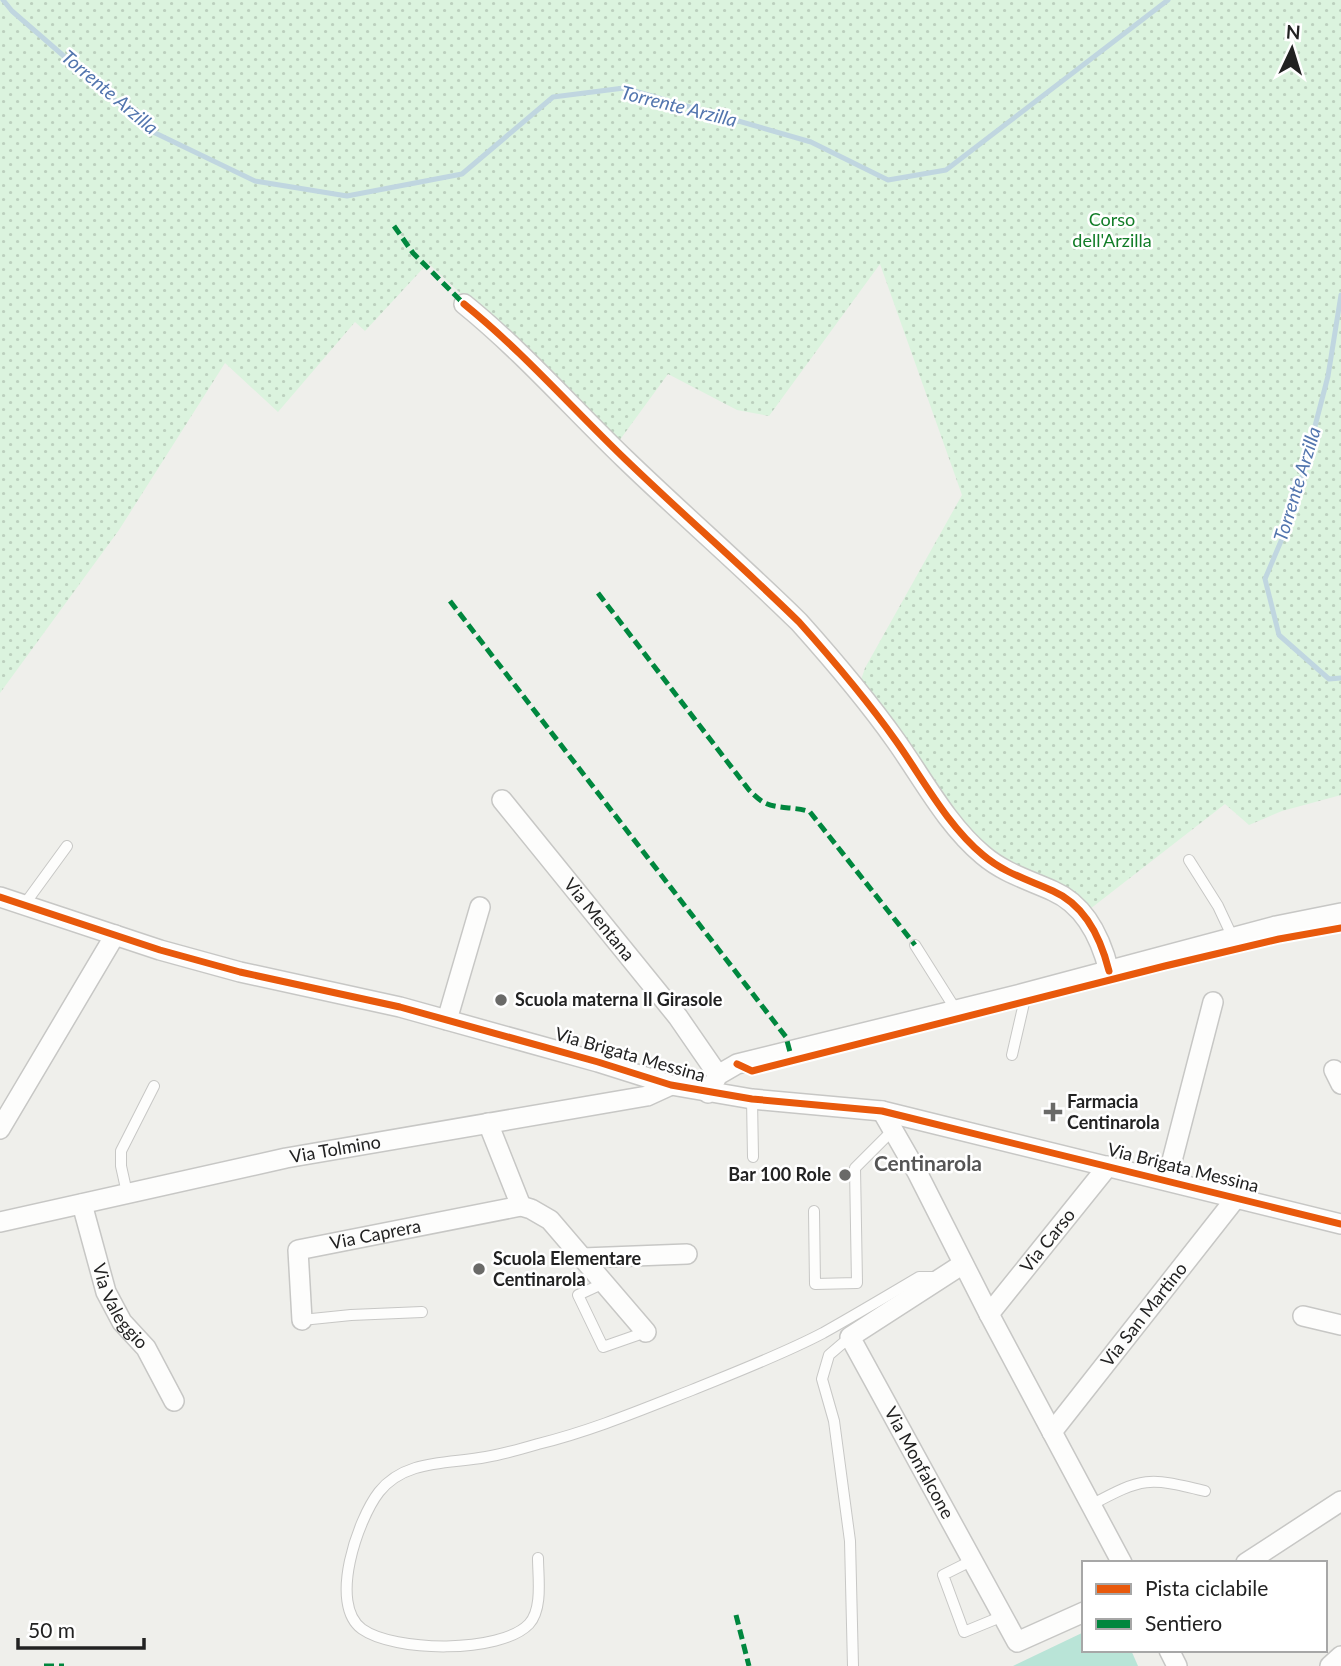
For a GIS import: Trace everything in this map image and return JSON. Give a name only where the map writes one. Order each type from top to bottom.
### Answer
[{"type":"street","points":[[464,304],[502,335],[618,452],[799,622],[885,725],[962,835],[1000,869],[1056,892],[1075,905],[1096,933],[1109,971]]},
{"type":"street","name":"Via Mentana","points":[[502,800],[678,1017],[718,1075]]},
{"type":"street","name":"Via Brigata Messina","points":[[0,897],[240,972],[400,1007],[671,1085],[752,1100],[882,1111],[1341,1224]]},
{"type":"street","points":[[447,1020],[480,907]]},
{"type":"street","points":[[708,1093],[718,1075],[737,1064],[1341,912]]},
{"type":"street","points":[[0,1129],[115,935]]},
{"type":"street","points":[[1167,1180],[1213,1002]]},
{"type":"street","name":"Via Tolmino","points":[[0,1222],[286,1158],[648,1096],[671,1085]]},
{"type":"street","points":[[882,1111],[1121,1561]]},
{"type":"street","points":[[488,1123],[521,1206],[550,1220],[646,1332]]},
{"type":"street","name":"Via Carso","points":[[989,1314],[1108,1166]]},
{"type":"street","name":"Via San Martino","points":[[1052,1432],[1236,1198]]},
{"type":"street","name":"Via Valeggio","points":[[82,1204],[106,1292],[122,1322],[146,1348],[174,1401]]},
{"type":"street","name":"Via Caprera","points":[[302,1320],[298,1250],[521,1206]]},
{"type":"street","points":[[583,1258],[687,1254]]},
{"type":"street","points":[[850,1336],[963,1264]]},
{"type":"street","points":[[1303,1316],[1341,1325]]},
{"type":"street","name":"Via Monfalcone","points":[[850,1336],[1017,1642],[1082,1613]]},
{"type":"street","points":[[1249,1561],[1341,1502]]},
{"type":"street","points":[[1330,1666],[1341,1656]]},
{"type":"lane","points":[[24,905],[67,846]]},
{"type":"lane","points":[[1189,860],[1218,906],[1233,938]]},
{"type":"lane","points":[[915,945],[956,1010]]},
{"type":"lane","points":[[1012,1055],[1024,1003],[1021,994]]},
{"type":"lane","points":[[127,1193],[121,1166],[121,1151],[154,1086]]},
{"type":"lane","points":[[752,1100],[753,1157]]},
{"type":"lane","points":[[814,1211],[815,1284],[857,1283],[855,1168],[893,1130]]},
{"type":"lane","points":[[538,1558],[537,1610],[529,1625],[504,1639],[477,1644],[425,1647],[382,1639],[360,1627],[349,1608],[346,1576],[361,1523],[379,1492],[397,1475],[416,1467],[487,1457],[541,1444],[613,1421],[764,1361],[822,1333],[919,1278],[943,1278]]},
{"type":"lane","points":[[604,1283],[578,1295],[603,1347],[646,1332]]},
{"type":"lane","points":[[302,1320],[422,1312]]},
{"type":"lane","points":[[850,1336],[829,1355],[822,1379],[834,1421],[850,1541],[853,1666]]},
{"type":"lane","points":[[1091,1505],[1125,1487],[1149,1480],[1205,1491]]},
{"type":"lane","points":[[972,1560],[943,1575],[964,1632],[1003,1616]]},
{"type":"green space","name":"Corso dell'Arzilla","points":[[0,0],[1341,0],[1341,795],[1282,811],[1249,825],[1225,804],[1090,909],[1017,873],[977,842],[860,683],[865,668],[962,495],[880,264],[769,416],[737,410],[668,374],[619,441],[428,263],[365,331],[355,322],[278,412],[225,363],[119,530],[0,693]]},
{"type":"green space","points":[[1082,1633],[1082,1652],[1132,1652],[1138,1666],[1013,1666]]},
{"type":"waterway","name":"Torrente Arzilla","points":[[3,0],[12,11],[149,130],[255,181],[347,196],[462,174],[553,97],[624,88],[811,142],[888,180],[946,170],[1168,0]]},
{"type":"waterway","name":"Torrente Arzilla","points":[[1341,295],[1328,376],[1292,515],[1265,579],[1279,635],[1329,679],[1341,678]]},
{"type":"marked path","points":[[394,226],[413,253],[464,304]]},
{"type":"marked path","points":[[598,593],[749,790],[769,804],[810,812],[915,945]]},
{"type":"marked path","points":[[450,601],[786,1037],[790,1052]]},
{"type":"marked path","points":[[736,1615],[749,1666]]},
{"type":"marked path","points":[[44,1666],[64,1666]]},
{"type":"cycle path","points":[[464,304],[799,622],[873,710],[947,816],[970,843],[999,867],[1064,897],[1083,914],[1096,935],[1109,971]]},
{"type":"cycle path","points":[[0,897],[160,950],[240,972],[400,1007],[671,1085],[752,1099],[882,1111],[1341,1224]]},
{"type":"cycle path","points":[[737,1064],[752,1071],[1165,966],[1279,939],[1341,928]]},
{"type":"place","name":"Scuola materna Il Girasole","points":[[501,1000]]},
{"type":"place","name":"Farmacia Centinarola","points":[[1053,1112]]},
{"type":"place","name":"Bar 100 Role","points":[[845,1175]]},
{"type":"place","name":"Scuola Elementare Centinarola","points":[[479,1269]]},
{"type":"district","name":"Centinarola","points":[[928,1164]]}]
